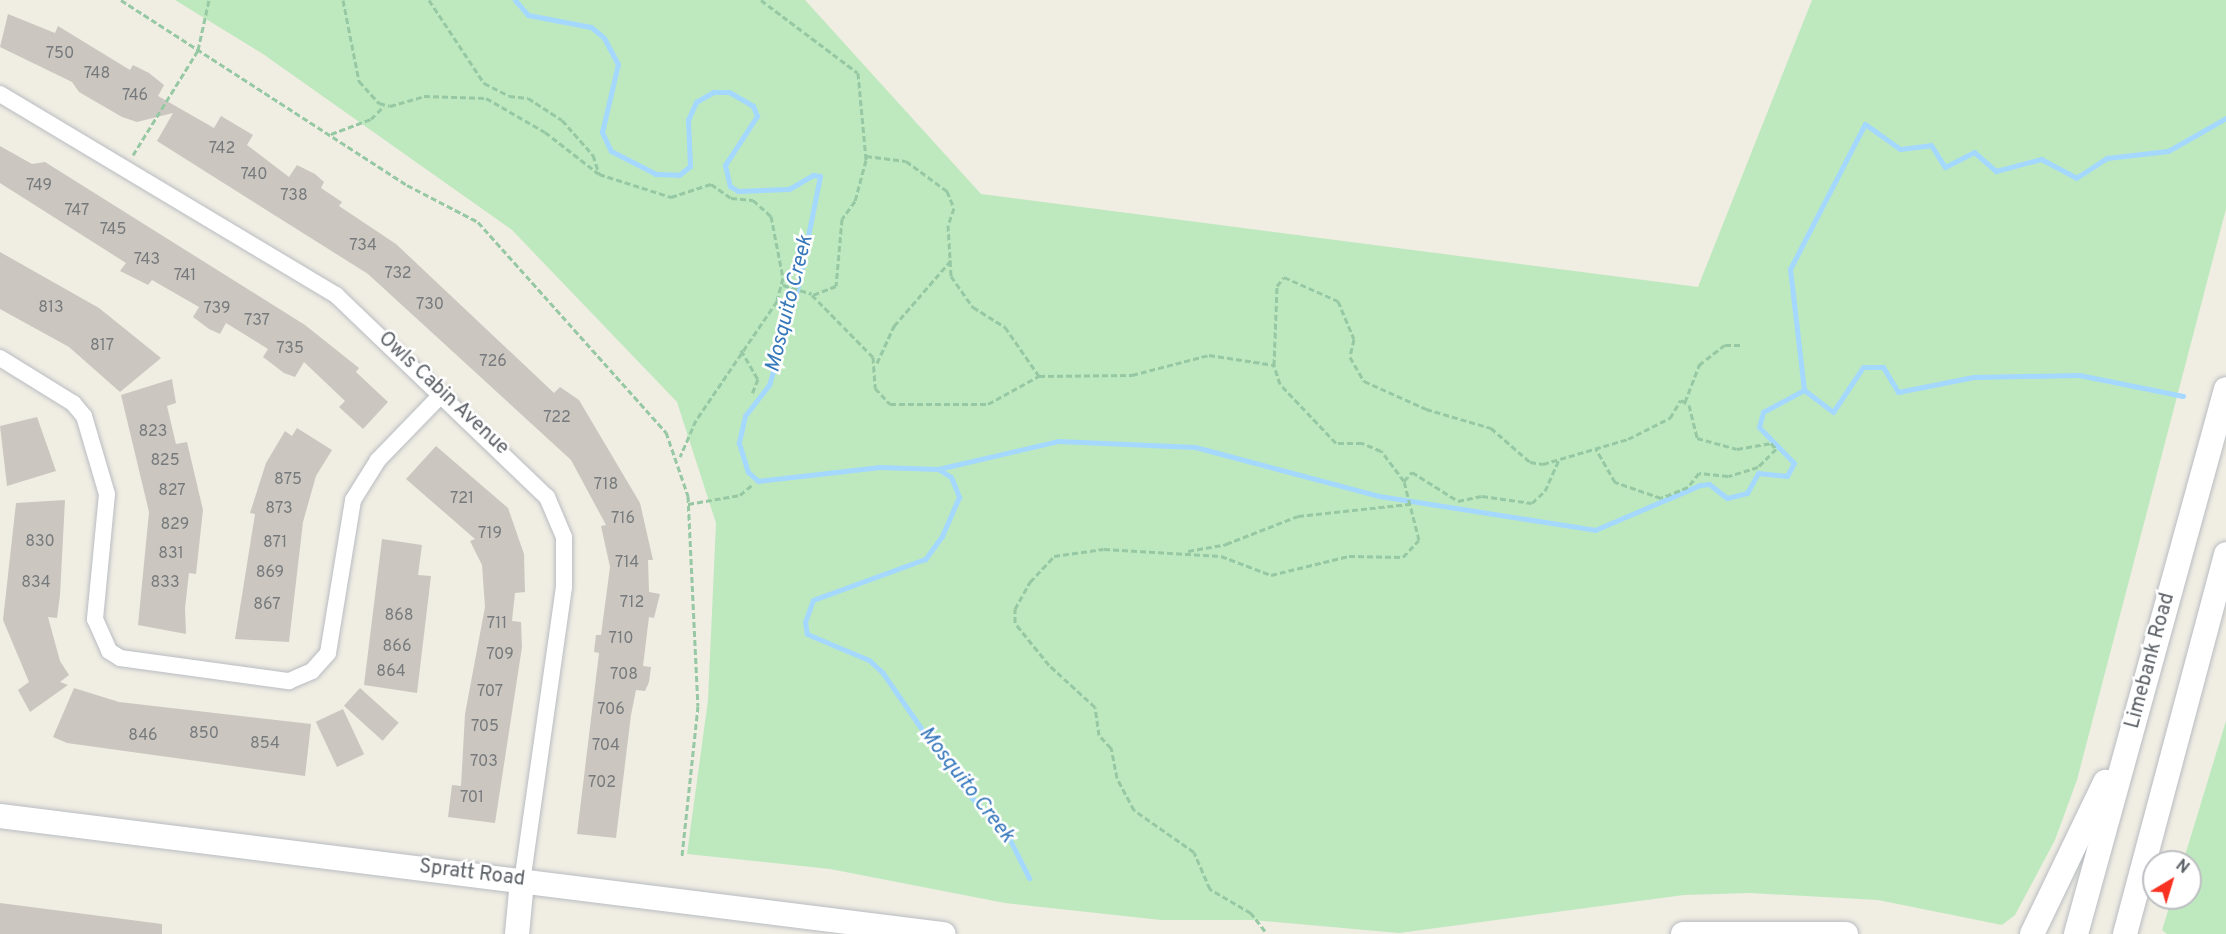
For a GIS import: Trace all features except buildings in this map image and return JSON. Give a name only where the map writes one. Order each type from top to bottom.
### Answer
[{"type":"main road","name":"Limebank Road","points":[[2076,934],[2226,389]]},
{"type":"main road","points":[[2130,927],[2226,554]]},
{"type":"main road","points":[[2032,934],[2140,703]]},
{"type":"main road","name":"Spratt Road","points":[[0,816],[944,934]]},
{"type":"main road","points":[[517,934],[522,881]]},
{"type":"main road","points":[[1683,934],[1846,934]]},
{"type":"street","name":"Owls Cabin Avenue","points":[[0,94],[125,166],[336,295],[537,484],[564,537],[564,587],[522,881]]},
{"type":"street","points":[[0,358],[73,403],[84,416],[107,494],[95,619],[109,651],[120,658],[289,681],[312,671],[328,653],[353,500],[378,460],[442,394]]},
{"type":"path","points":[[121,0],[331,135],[489,231],[666,432],[679,459],[688,504],[698,706],[682,856]]},
{"type":"path","points":[[125,166],[198,50],[209,0]]},
{"type":"path","points":[[342,0],[359,81],[384,106]]},
{"type":"path","points":[[429,0],[484,83],[508,96],[528,98],[562,120],[593,155],[599,174]]},
{"type":"path","points":[[761,0],[858,73],[865,156],[855,201],[842,219],[836,285],[812,294]]},
{"type":"path","points":[[331,135],[371,118],[384,106],[424,96],[486,98],[545,132],[599,174],[671,197],[703,183],[731,198],[753,200],[776,228],[783,285],[770,312],[741,350],[679,459]]},
{"type":"path","points":[[865,156],[906,161],[948,191],[954,208],[948,225],[952,258],[951,276],[963,296],[1005,327],[1039,376]]},
{"type":"path","points":[[952,258],[894,326],[877,363],[875,388],[890,404],[988,404],[1039,376],[1132,375],[1209,355],[1274,364]]},
{"type":"path","points":[[1265,931],[1251,913],[1210,889],[1194,852],[1134,810],[1117,778],[1111,748],[1099,735],[1095,707],[1041,657],[1012,617],[1037,571],[1064,553],[1184,552],[1236,560],[1271,575],[1349,556],[1403,557],[1419,540],[1404,481],[1381,451],[1362,443],[1339,444],[1319,430],[1286,394],[1274,364],[1277,286],[1288,275],[1338,301],[1354,339],[1350,357],[1364,381],[1426,409],[1491,428],[1530,462],[1560,459],[1596,449],[1670,418],[1685,402],[1699,365],[1725,345],[1740,345]]},
{"type":"path","points":[[783,285],[812,294],[877,363]]},
{"type":"path","points":[[741,350],[758,379],[752,394]]},
{"type":"path","points":[[1596,449],[1615,483],[1661,498],[1688,487],[1699,473],[1741,474],[1773,456],[1771,443],[1737,449],[1697,438],[1685,402]]},
{"type":"path","points":[[1404,481],[1416,474],[1458,501],[1482,496],[1532,503],[1545,491],[1560,459]]},
{"type":"path","points":[[688,504],[740,495],[753,483]]},
{"type":"path","points":[[1184,552],[1226,544],[1298,516],[1408,502]]},
{"type":"green space","points":[[175,0],[805,0],[981,194],[1698,287],[1812,0],[2226,0],[2226,209],[2077,780],[2055,840],[2015,915],[2002,925],[1878,900],[1750,893],[1684,895],[1399,933],[1252,920],[1161,920],[1005,903],[830,869],[687,854],[708,700],[716,523],[677,402],[512,230],[263,54]]},
{"type":"green space","points":[[2226,721],[2226,934],[2167,934],[2162,930],[2168,910],[2202,910],[2202,850],[2187,850]]},
{"type":"waterway","name":"Mosquito Creek","points":[[515,0],[528,15],[591,27],[604,38],[618,64],[602,132],[611,151],[656,174],[679,175],[690,166],[688,120],[696,102],[713,92],[729,92],[753,106],[757,116],[725,165],[730,186],[738,191],[789,189],[813,175],[820,176],[798,286],[769,385],[745,416],[739,443],[748,472],[758,481],[880,467],[938,469],[951,477],[959,497],[942,536],[925,559],[813,600],[805,622],[807,634],[869,660],[882,672],[962,787],[1009,838],[1029,878]]},
{"type":"waterway","points":[[1804,390],[1790,269],[1865,124],[1900,149],[1931,145],[1945,167],[1974,152],[1996,171],[2041,159],[2076,178],[2107,158],[2168,151],[2226,118]]},
{"type":"waterway","points":[[938,469],[1058,441],[1195,447],[1379,496],[1595,530],[1700,485],[1709,484],[1727,498],[1747,493],[1758,473],[1787,476],[1794,463],[1759,427],[1763,412],[1804,390],[1833,412],[1863,367],[1883,367],[1898,392],[1974,377],[2079,375],[2183,396]]}]
